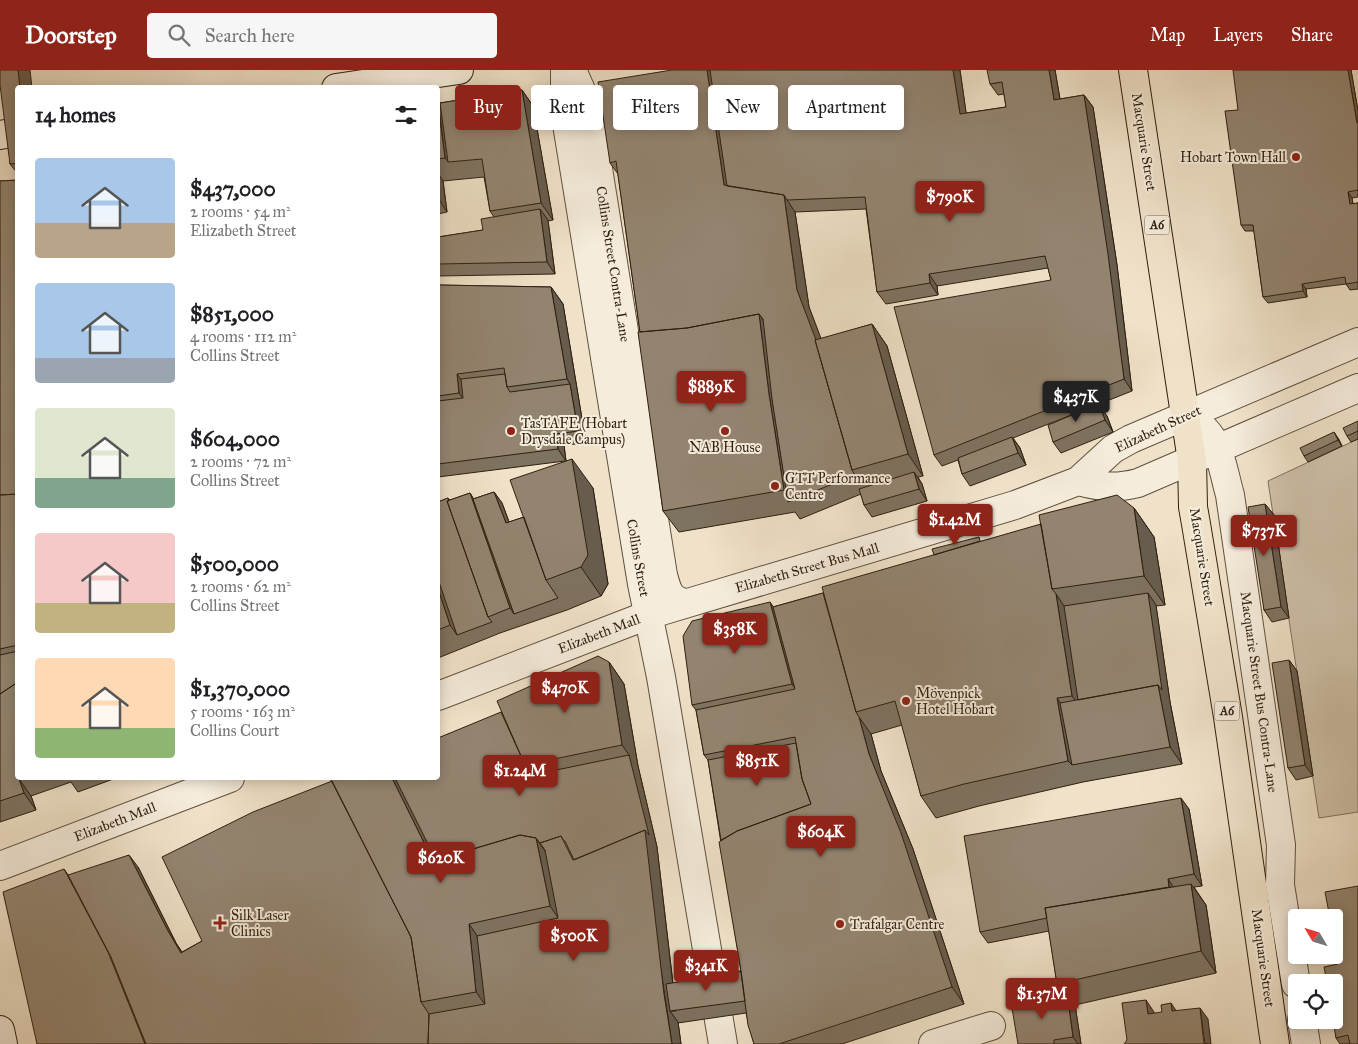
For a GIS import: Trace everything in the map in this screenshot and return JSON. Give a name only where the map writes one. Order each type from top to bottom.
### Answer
[{"type":"highway","name":"Macquarie Street","points":[[1133,70],[1186,415],[1192,461],[1193,507],[1228,717],[1275,1044]]},
{"type":"street","points":[[357,85],[460,70]]},
{"type":"street","name":"Collins Street","points":[[565,70],[565,112],[642,584],[661,677],[722,1044]]},
{"type":"street","name":"Collins Street Contra-Lane","points":[[572,70],[588,106],[644,460],[667,589],[673,599],[686,603]]},
{"type":"street","points":[[0,135],[15,132]]},
{"type":"street","name":"Elizabeth Street","points":[[1078,481],[1113,449],[1142,434],[1358,342]]},
{"type":"street","points":[[1078,481],[1100,487],[1120,488],[1138,483],[1358,388]]},
{"type":"street","name":"Macquarie Street Bus Contra-Lane","points":[[1186,415],[1206,429],[1213,438],[1218,450],[1231,505],[1281,845],[1280,885],[1294,974]]},
{"type":"street","name":"Elizabeth Street Bus Mall","points":[[648,615],[951,526],[1015,505],[1078,481]]},
{"type":"street","name":"Elizabeth Mall","points":[[440,695],[648,615]]},
{"type":"street","name":"Elizabeth Mall","points":[[0,866],[225,780]]},
{"type":"street","points":[[933,1044],[991,1026]]},
{"type":"street","points":[[1304,1029],[1306,1044]]},
{"type":"street","points":[[0,1030],[3,1044]]},
{"type":"shaded area","points":[[1358,439],[1358,812],[1319,818],[1268,481]]},
{"type":"building","points":[[0,70],[18,70],[20,85],[15,85],[15,163],[10,164],[0,85]]},
{"type":"building","points":[[672,70],[707,70],[709,85],[708,130],[716,130],[724,185],[784,195],[797,290],[816,340],[855,475],[788,502],[772,399],[763,319],[759,314],[687,328],[640,332],[616,161],[610,163],[603,116],[603,85],[598,85],[598,82]]},
{"type":"building","points":[[710,70],[953,70],[960,114],[1006,107],[1002,82],[990,84],[987,70],[1049,70],[1054,100],[1084,95],[1108,254],[1124,379],[934,455],[894,307],[1051,280],[1045,256],[929,274],[930,283],[877,292],[865,197],[787,200],[784,195],[727,186],[719,130],[778,130],[778,85],[712,85]]},
{"type":"building","name":"Hobart Town Hall","points":[[1233,70],[1348,70],[1358,123],[1358,190],[1348,192],[1350,204],[1358,203],[1358,282],[1346,284],[1345,277],[1302,284],[1303,291],[1263,297],[1253,225],[1241,225],[1225,111],[1238,110]]},
{"type":"building","points":[[521,90],[541,203],[490,211],[482,159],[448,162],[440,103],[455,101],[455,130],[521,130]]},
{"type":"building","points":[[440,120],[445,158],[440,159]]},
{"type":"building","points":[[15,180],[15,494],[0,495],[0,181]]},
{"type":"building","points":[[540,209],[547,262],[440,264],[440,237],[483,230],[481,219]]},
{"type":"building","points":[[440,285],[551,287],[567,379],[507,387],[504,368],[457,374],[459,393],[440,396]]},
{"type":"building","name":"NAB House","points":[[759,314],[784,490],[663,511],[638,332],[687,328]]},
{"type":"building","points":[[872,324],[908,454],[852,470],[815,340]]},
{"type":"building","name":"TasTAFE (Hobart Drysdale Campus)","points":[[505,374],[507,387],[510,392],[570,384],[578,431],[556,434],[558,449],[440,464],[440,401],[463,398],[461,379]]},
{"type":"building","points":[[1099,404],[1105,420],[1053,442],[1048,425]]},
{"type":"building","points":[[1358,421],[1358,431],[1347,436],[1343,428]]},
{"type":"building","points":[[1334,432],[1338,440],[1304,456],[1300,448]]},
{"type":"building","points":[[1012,437],[1018,453],[962,474],[958,458]]},
{"type":"building","points":[[572,459],[588,555],[581,567],[546,580],[510,480]]},
{"type":"building","points":[[914,472],[919,489],[864,505],[859,489]]},
{"type":"building","points":[[494,492],[506,523],[524,517],[546,580],[558,598],[514,614],[473,499]]},
{"type":"building","points":[[470,493],[510,608],[488,617],[447,501]]},
{"type":"building","points":[[15,494],[15,646],[0,649],[0,495]]},
{"type":"building","points":[[1117,495],[1134,508],[1144,576],[1052,589],[1039,515]]},
{"type":"building","points":[[448,498],[449,501],[447,501],[488,617],[492,622],[457,635],[440,585],[440,501]]},
{"type":"building","points":[[1265,504],[1281,607],[1264,610],[1248,507]]},
{"type":"building","points":[[1041,524],[1052,589],[1056,594],[1072,696],[1057,698],[1068,761],[964,784],[921,796],[895,701],[856,712],[822,587]]},
{"type":"building","points":[[979,537],[980,541],[934,555],[932,549]]},
{"type":"building","name":"Trafalgar Centre","points":[[823,593],[869,754],[901,833],[952,987],[779,1044],[754,1044],[748,1025],[719,842],[737,831],[811,804],[802,779],[795,737],[704,755],[696,710],[795,689],[773,607]]},
{"type":"building","points":[[1148,593],[1162,690],[1158,685],[1078,700],[1064,606]]},
{"type":"building","points":[[440,595],[450,625],[440,629]]},
{"type":"building","points":[[770,602],[792,684],[692,705],[683,636],[692,621]]},
{"type":"building","points":[[15,652],[15,684],[0,694],[0,655]]},
{"type":"building","points":[[598,656],[609,662],[622,745],[525,765],[497,701]]},
{"type":"building","points":[[1289,660],[1305,765],[1288,768],[1272,663]]},
{"type":"building","points":[[15,684],[15,780],[19,780],[24,793],[0,801],[0,694]]},
{"type":"building","points":[[1158,685],[1170,747],[1072,765],[1060,703]]},
{"type":"building","points":[[501,712],[525,765],[532,775],[629,755],[649,835],[645,830],[574,860],[561,836],[540,843],[536,838],[520,835],[436,860],[396,780],[440,780],[440,737]]},
{"type":"building","points":[[796,743],[802,779],[811,804],[737,831],[721,840],[708,760]]},
{"type":"building","points":[[331,780],[393,780],[433,861],[520,835],[536,838],[550,906],[469,924],[476,992],[421,1002],[411,937]]},
{"type":"building","points":[[332,781],[411,937],[421,1002],[429,1014],[428,1044],[146,1044],[111,957],[68,875],[129,855],[181,953],[202,941],[162,857],[253,812]]},
{"type":"building","points":[[1181,798],[1194,874],[1168,879],[1169,887],[1045,908],[1047,918],[980,932],[964,836]]},
{"type":"building","points":[[645,830],[664,994],[672,1044],[428,1044],[429,1014],[485,1004],[477,936],[558,918],[545,850],[540,843],[561,836],[573,860]]},
{"type":"building","points":[[64,869],[108,952],[145,1044],[37,1044],[3,892]]},
{"type":"building","points":[[1191,884],[1201,951],[1057,984],[1045,908]]},
{"type":"building","points":[[1358,886],[1358,1044],[1350,1044],[1348,1035],[1336,1038],[1334,1029],[1343,1029],[1343,974],[1325,974],[1324,967],[1343,964],[1343,909],[1328,909],[1325,892]]},
{"type":"building","points":[[741,971],[745,1001],[670,1011],[666,984]]},
{"type":"building","points":[[1067,993],[1073,1037],[1054,1040],[1054,1044],[1018,1044],[1011,1002]]},
{"type":"building","points":[[1146,1000],[1148,1014],[1162,1012],[1161,1005],[1171,1003],[1172,1011],[1200,1008],[1204,1044],[1124,1044],[1127,1040],[1122,1003]]},
{"type":"place","name":"Hobart Town Hall","points":[[1296,157]]},
{"type":"place","name":"TasTAFE (Hobart Drysdale Campus)","points":[[511,431]]},
{"type":"place","name":"NAB House","points":[[725,431]]},
{"type":"place","name":"GTT Performance Centre","points":[[775,486]]},
{"type":"place","name":"Mövenpick Hotel Hobart","points":[[906,701]]},
{"type":"place","name":"Silk Laser Clinics","points":[[220,923]]},
{"type":"place","name":"Trafalgar Centre","points":[[840,924]]}]
